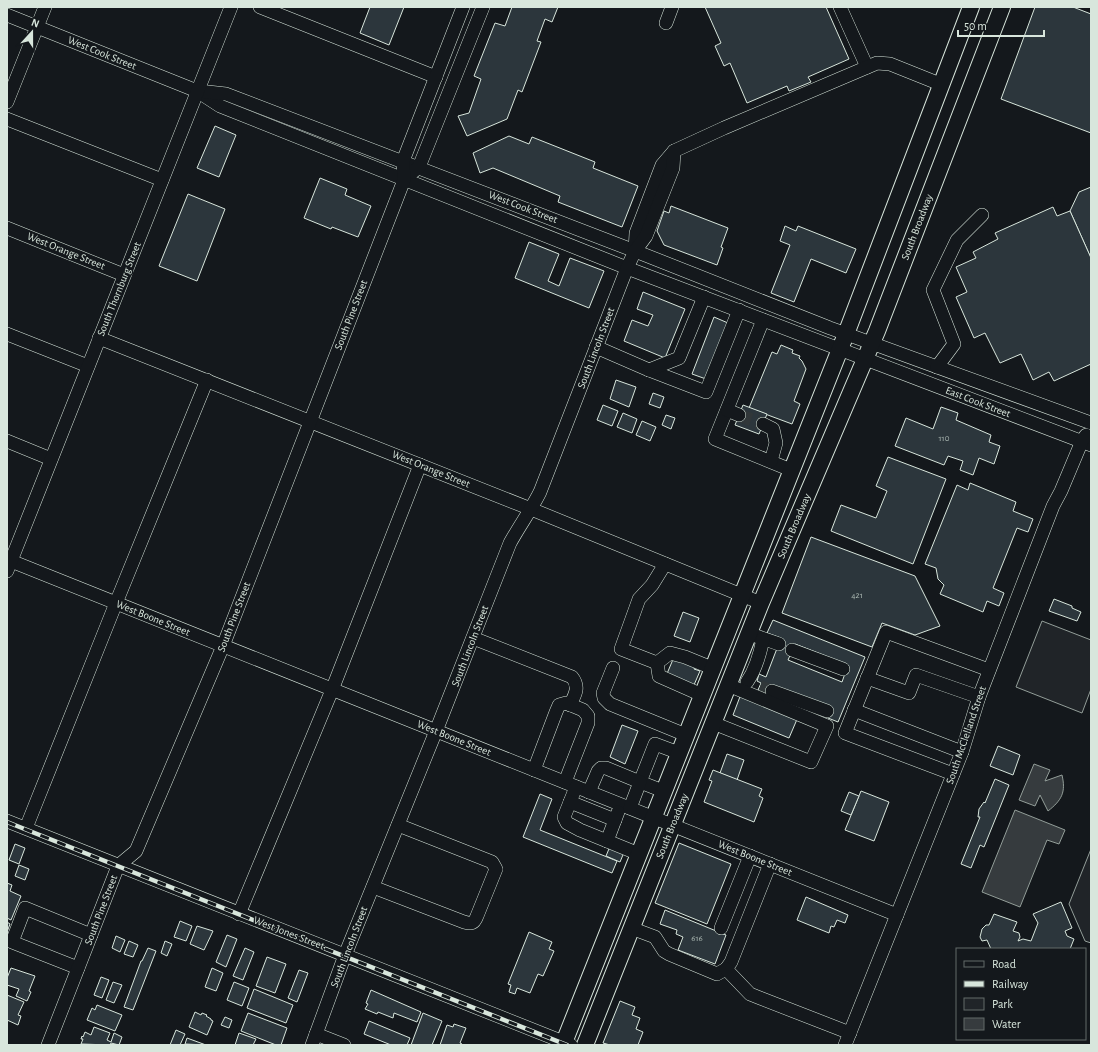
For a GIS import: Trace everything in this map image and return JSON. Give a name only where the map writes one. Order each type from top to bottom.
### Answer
[{"type":"main road","name":"South Broadway","points":[[566,1044],[663,791],[846,334],[940,84],[971,7]]},
{"type":"main road","name":"South Broadway","points":[[585,1045],[730,681],[756,636],[761,603],[872,344],[1002,7]]},
{"type":"street","points":[[7,102],[45,7]]},
{"type":"street","name":"South Thornburg Street","points":[[10,557],[52,459],[231,7]]},
{"type":"street","points":[[260,7],[436,77]]},
{"type":"street","name":"South Pine Street","points":[[48,1045],[118,866],[136,851],[222,646],[404,180],[403,161],[463,7]]},
{"type":"street","name":"South Pine Street","points":[[404,180],[419,167],[483,7]]},
{"type":"street","points":[[666,23],[672,7]]},
{"type":"street","points":[[840,7],[867,67]]},
{"type":"street","name":"West Cook Street","points":[[7,15],[197,91],[220,106],[404,180],[627,268],[840,349]]},
{"type":"street","points":[[635,251],[636,233],[662,165],[674,151],[877,63],[890,64],[940,84]]},
{"type":"street","name":"West Cook Street","points":[[197,91],[226,94],[419,167],[872,344]]},
{"type":"street","points":[[7,119],[162,180]]},
{"type":"street","points":[[635,251],[646,236],[673,168],[674,151]]},
{"type":"street","points":[[936,367],[954,344],[933,290],[957,240],[982,215]]},
{"type":"street","name":"West Orange Street","points":[[7,228],[124,275]]},
{"type":"street","name":"South Lincoln Street","points":[[314,1039],[345,955],[436,731],[510,542],[540,492],[627,268],[635,251]]},
{"type":"street","points":[[649,370],[679,358],[704,297]]},
{"type":"street","points":[[596,347],[649,370],[706,392],[739,310]]},
{"type":"street","points":[[763,320],[715,439],[791,470]]},
{"type":"street","points":[[7,334],[88,366]]},
{"type":"street","name":"West Orange Street","points":[[100,338],[531,509],[761,603]]},
{"type":"street","name":"East Cook Street","points":[[872,344],[1091,425]]},
{"type":"street","name":"East Cook Street","points":[[840,349],[1086,443]]},
{"type":"street","points":[[26,828],[207,380]]},
{"type":"street","points":[[727,410],[740,414]]},
{"type":"street","points":[[763,424],[773,429],[776,443],[770,461]]},
{"type":"street","name":"South McClelland Street","points":[[848,1039],[962,752],[979,697],[1053,506],[1086,443],[1091,425]]},
{"type":"street","points":[[7,441],[52,459]]},
{"type":"street","points":[[239,914],[332,690],[420,465]]},
{"type":"street","name":"West Boone Street","points":[[10,557],[116,603],[222,646],[897,915]]},
{"type":"street","points":[[657,663],[621,649],[639,599],[652,585],[665,564]]},
{"type":"street","points":[[845,732],[886,632],[989,670]]},
{"type":"street","points":[[760,687],[752,675],[759,655],[756,636],[778,644]]},
{"type":"street","points":[[473,638],[572,677],[576,681],[577,690],[570,705]]},
{"type":"street","points":[[792,650],[843,669]]},
{"type":"street","points":[[657,663],[670,653],[685,657],[712,668]]},
{"type":"street","points":[[657,663],[659,676],[702,695]]},
{"type":"street","points":[[613,668],[604,692],[604,698],[610,704],[686,735]]},
{"type":"street","points":[[867,678],[909,693],[916,675],[979,697]]},
{"type":"street","points":[[730,681],[760,687],[827,711]]},
{"type":"street","points":[[730,681],[828,726],[953,774]]},
{"type":"street","points":[[534,770],[559,705],[566,703],[583,710],[588,716],[588,724],[570,784],[570,802],[564,817],[567,823],[580,830],[639,854]]},
{"type":"street","points":[[854,710],[962,752]]},
{"type":"street","points":[[713,723],[811,762],[828,726]]},
{"type":"street","points":[[607,841],[615,820],[640,782],[655,744],[679,753]]},
{"type":"street","points":[[589,792],[598,771],[601,768],[606,768],[663,791]]},
{"type":"street","points":[[570,802],[615,820]]},
{"type":"street","name":"West Jones Street","points":[[7,821],[566,1044]]},
{"type":"street","points":[[373,887],[471,924],[475,922],[478,916],[496,869],[492,862],[398,825]]},
{"type":"street","points":[[721,928],[750,856]]},
{"type":"street","points":[[631,928],[655,937],[664,951],[669,954],[717,974],[726,969],[731,962],[770,864]]},
{"type":"street","points":[[78,968],[12,942],[17,928],[25,908],[91,935]]},
{"type":"street","points":[[726,969],[750,994],[848,1039]]},
{"type":"street","points":[[314,1039],[344,1045]]},
{"type":"green space","points":[[1042,621],[1091,640],[1091,689],[1082,713],[1016,687]]},
{"type":"green space","points":[[1091,849],[1091,943],[1085,941],[1069,904]]},
{"type":"water","points":[[1034,764],[1050,770],[1045,781],[1062,775],[1062,795],[1057,803],[1048,811],[1040,795],[1035,806],[1019,800]]},
{"type":"water","points":[[1015,810],[1065,830],[1059,844],[1047,840],[1020,907],[982,892]]},
{"type":"building","points":[[370,7],[404,7],[389,45],[360,33]]},
{"type":"building","points":[[512,7],[558,7],[552,22],[545,19],[537,41],[541,42],[522,92],[518,90],[507,119],[467,136],[458,116],[469,113],[481,79],[474,76],[495,23],[505,26]]},
{"type":"building","points":[[705,7],[826,7],[849,59],[808,77],[811,82],[789,91],[787,86],[747,103],[730,63],[724,66],[715,46],[721,43]]},
{"type":"building","points":[[1035,7],[1073,7],[1091,14],[1091,133],[1001,99]]},
{"type":"building","points":[[215,126],[236,135],[219,177],[197,168]]},
{"type":"building","points":[[509,136],[529,144],[532,137],[595,162],[593,168],[638,186],[622,227],[558,202],[560,196],[493,168],[480,173],[473,153]]},
{"type":"building","points":[[320,178],[347,189],[345,195],[371,206],[358,237],[332,227],[331,229],[304,218]]},
{"type":"building","points":[[1091,187],[1091,258],[1070,211],[1079,192]]},
{"type":"building","points":[[188,194],[225,209],[197,281],[159,266]]},
{"type":"building","points":[[671,206],[728,228],[721,247],[723,248],[717,265],[664,245],[657,231],[664,211],[669,213]]},
{"type":"building","points":[[1053,207],[1057,216],[1070,211],[1091,258],[1091,364],[1054,381],[1049,372],[1033,380],[1021,354],[1000,363],[985,333],[974,338],[956,297],[967,292],[956,267],[976,258],[973,252],[998,239],[995,233]]},
{"type":"building","points":[[785,226],[796,231],[798,226],[856,249],[846,273],[811,259],[794,302],[771,293],[790,245],[780,241]]},
{"type":"building","points":[[529,242],[559,254],[548,281],[559,286],[570,258],[604,271],[589,308],[515,278]]},
{"type":"building","points":[[643,292],[685,309],[665,358],[624,341],[632,320],[648,326],[653,315],[637,309]]},
{"type":"building","points":[[714,317],[728,323],[706,379],[692,374]]},
{"type":"building","points":[[781,345],[793,350],[792,353],[800,356],[799,358],[806,369],[794,401],[800,404],[792,424],[749,408],[772,352],[777,354]]},
{"type":"building","points":[[616,380],[636,387],[629,407],[610,399]]},
{"type":"building","points":[[653,393],[664,397],[660,408],[649,404]]},
{"type":"building","points":[[603,405],[618,411],[612,426],[597,420]]},
{"type":"building","points":[[743,405],[767,414],[759,434],[735,425]]},
{"type":"building","points":[[941,407],[958,413],[956,420],[991,435],[989,442],[1000,446],[994,464],[979,458],[973,475],[960,470],[963,461],[948,456],[944,465],[895,446],[906,418],[933,429]]},
{"type":"building","points":[[623,413],[637,419],[632,433],[617,427]]},
{"type":"building","points":[[666,415],[675,418],[671,429],[662,425]]},
{"type":"building","points":[[642,421],[656,427],[650,441],[636,435]]},
{"type":"building","points":[[888,457],[946,479],[913,564],[831,531],[841,505],[876,518],[887,491],[876,486]]},
{"type":"building","points":[[970,483],[1016,502],[1013,511],[1033,519],[1028,532],[1017,528],[993,588],[1004,593],[999,606],[987,601],[983,612],[940,594],[944,585],[938,579],[936,568],[925,564],[957,485],[968,490]]},
{"type":"building","points":[[811,537],[915,576],[940,626],[915,635],[882,623],[872,647],[782,613]]},
{"type":"building","points":[[1054,599],[1072,606],[1072,608],[1081,612],[1077,621],[1049,611]]},
{"type":"building","points":[[683,612],[699,618],[690,642],[674,636]]},
{"type":"building","points":[[773,620],[865,657],[838,722],[828,718],[832,708],[770,695],[758,690],[761,683],[757,681],[759,674],[766,677],[781,638],[767,633]],"holes":[[[795,644],[848,665],[842,682],[788,660]]]},
{"type":"building","points":[[674,657],[695,665],[694,669],[700,671],[694,685],[666,676]]},
{"type":"building","points":[[741,694],[798,717],[789,738],[733,715]]},
{"type":"building","points":[[622,725],[638,731],[625,764],[610,757]]},
{"type":"building","points":[[998,746],[1020,755],[1013,775],[990,766]]},
{"type":"building","points":[[727,754],[744,760],[737,780],[720,773]]},
{"type":"building","points":[[713,770],[762,789],[759,796],[763,798],[754,822],[704,802],[712,781],[709,780]]},
{"type":"building","points":[[995,779],[1009,785],[984,847],[980,845],[971,868],[961,864],[980,817],[978,817],[979,809],[984,802],[985,803]]},
{"type":"building","points":[[861,791],[889,802],[874,841],[845,830]]},
{"type":"building","points":[[849,792],[859,796],[851,815],[841,811]]},
{"type":"building","points":[[540,794],[552,799],[540,830],[617,861],[612,873],[523,837]]},
{"type":"building","points":[[679,843],[731,864],[707,924],[655,903]]},
{"type":"building","points":[[15,844],[25,848],[19,864],[9,860]]},
{"type":"building","points":[[611,844],[625,850],[620,862],[606,856]]},
{"type":"building","points":[[19,865],[29,869],[25,880],[15,876]]},
{"type":"building","points":[[7,883],[12,885],[10,891],[21,896],[11,920],[7,918]]},
{"type":"building","points":[[806,897],[848,915],[845,923],[837,920],[834,927],[831,926],[829,933],[797,920]]},
{"type":"building","points":[[1061,902],[1072,928],[1065,931],[1067,936],[1074,939],[1070,948],[991,948],[987,940],[982,941],[980,937],[982,929],[986,925],[989,925],[994,914],[1017,922],[1013,931],[1019,933],[1020,937],[1018,941],[1023,939],[1031,941],[1038,923],[1033,914]]},
{"type":"building","points":[[665,910],[726,935],[715,964],[678,950],[683,937],[676,934],[677,930],[660,924]]},
{"type":"building","points":[[180,921],[192,926],[186,941],[174,937]]},
{"type":"building","points":[[7,922],[10,924],[7,932]]},
{"type":"building","points":[[197,926],[213,931],[204,950],[190,944]]},
{"type":"building","points":[[529,932],[552,942],[549,949],[554,951],[543,976],[538,974],[530,993],[517,988],[515,994],[509,992],[511,985],[508,984]]},
{"type":"building","points":[[227,935],[237,939],[226,967],[216,962]]},
{"type":"building","points":[[116,936],[125,940],[120,952],[112,948]]},
{"type":"building","points":[[129,941],[138,945],[133,957],[124,954]]},
{"type":"building","points":[[165,941],[172,944],[167,956],[161,953]]},
{"type":"building","points":[[148,948],[156,951],[133,1010],[124,1007],[141,961]]},
{"type":"building","points":[[245,948],[254,952],[243,980],[233,976]]},
{"type":"building","points":[[267,957],[286,964],[275,993],[256,986]]},
{"type":"building","points":[[11,968],[35,976],[27,1001],[16,996],[19,989],[7,985],[7,978]]},
{"type":"building","points":[[212,968],[223,973],[216,991],[205,987]]},
{"type":"building","points":[[299,970],[308,973],[297,1002],[288,998]]},
{"type":"building","points":[[101,977],[109,980],[102,998],[94,995]]},
{"type":"building","points":[[113,982],[122,985],[114,1003],[106,1000]]},
{"type":"building","points":[[234,982],[249,988],[242,1006],[227,1000]]},
{"type":"building","points":[[254,989],[293,1005],[286,1023],[247,1008]]},
{"type":"building","points":[[371,990],[421,1012],[417,1022],[394,1013],[393,1018],[365,1009],[368,1004],[366,1003]]},
{"type":"building","points":[[7,995],[24,1002],[18,1015],[21,1016],[18,1025],[7,1020]]},
{"type":"building","points":[[620,1001],[635,1007],[632,1015],[640,1018],[636,1029],[643,1032],[638,1045],[610,1045],[603,1043]]},
{"type":"building","points":[[97,1005],[122,1015],[115,1031],[87,1020],[92,1008],[95,1010]]},
{"type":"building","points":[[195,1012],[201,1015],[202,1013],[207,1015],[206,1016],[213,1021],[207,1035],[189,1027]]},
{"type":"building","points":[[248,1013],[287,1028],[281,1045],[276,1045],[241,1031]]},
{"type":"building","points":[[423,1013],[442,1021],[432,1045],[411,1045]]},
{"type":"building","points":[[225,1017],[232,1020],[229,1028],[221,1025]]},
{"type":"building","points":[[369,1021],[410,1038],[407,1045],[391,1045],[364,1034]]},
{"type":"building","points":[[454,1024],[466,1028],[460,1043],[462,1045],[440,1045],[447,1025],[453,1027]]},
{"type":"building","points":[[94,1027],[110,1033],[107,1040],[111,1042],[114,1033],[122,1037],[119,1045],[111,1043],[110,1045],[81,1044],[83,1039],[81,1039],[82,1036],[83,1037],[85,1032],[91,1035]]},
{"type":"building","points":[[176,1030],[185,1034],[180,1045],[170,1045]]},
{"type":"building","points":[[239,1033],[256,1039],[253,1045],[235,1045]]},
{"type":"building","points":[[187,1038],[206,1045],[185,1044]]},
{"type":"tunnel","points":[[739,415],[763,424]]},
{"type":"tunnel","points":[[760,687],[772,691]]},
{"type":"railway","points":[[7,822],[567,1045]]}]
